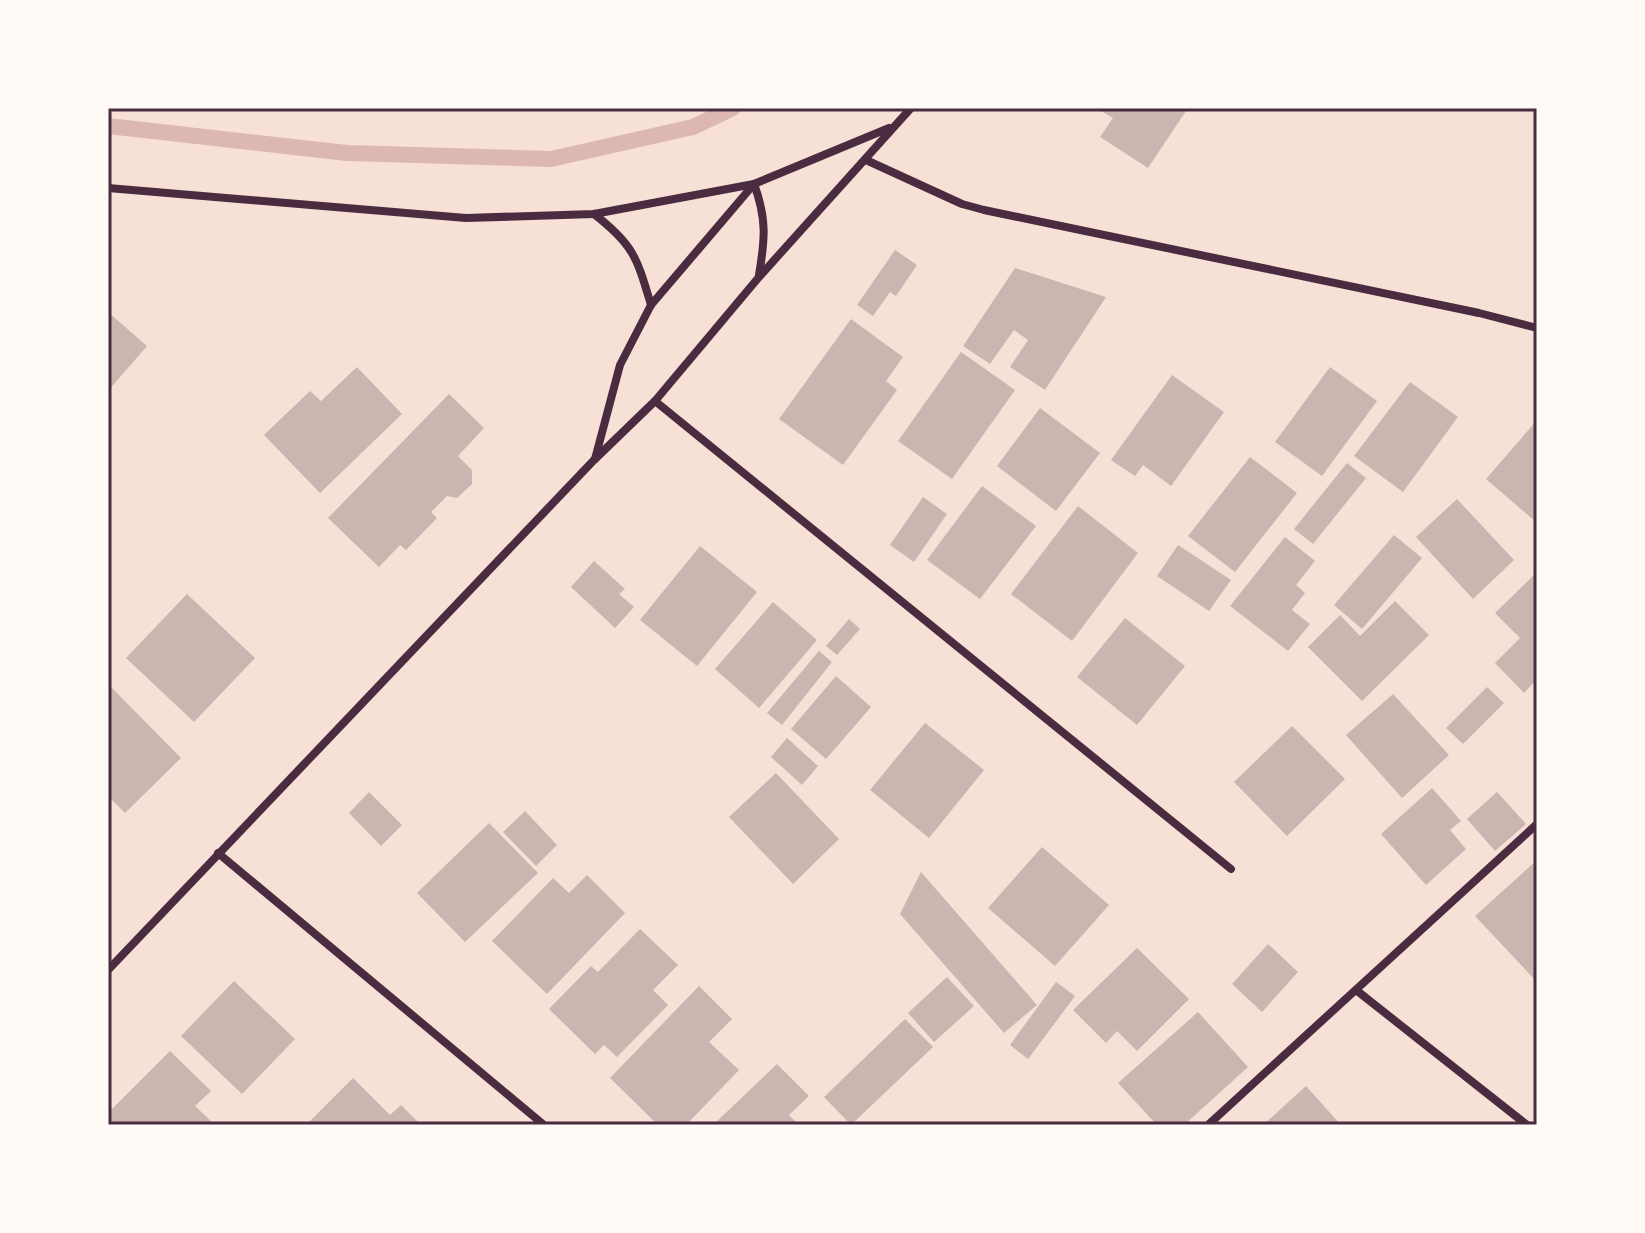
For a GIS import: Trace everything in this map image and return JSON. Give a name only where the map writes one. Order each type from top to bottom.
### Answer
[{"type":"street","points":[[108,970],[594,460],[655,401],[759,277],[911,108]]},
{"type":"street","points":[[108,188],[466,218],[594,214],[754,184],[890,128]]},
{"type":"street","points":[[866,160],[962,204],[1012,217],[1464,310],[1537,328]]},
{"type":"street","points":[[754,184],[763,207],[766,233],[759,277]]},
{"type":"street","points":[[594,460],[620,365],[651,305],[754,184]]},
{"type":"street","points":[[594,214],[620,234],[639,262],[651,305]]},
{"type":"street","points":[[655,401],[1231,869]]},
{"type":"street","points":[[1208,1125],[1537,824]]},
{"type":"street","points":[[218,853],[544,1125]]},
{"type":"street","points":[[1356,990],[1527,1125]]},
{"type":"building","points":[[1096,108],[1188,108],[1148,168],[1100,137],[1113,118]]},
{"type":"building","points":[[895,250],[917,265],[896,296],[890,292],[873,316],[857,305]]},
{"type":"building","points":[[1015,268],[1106,297],[1045,390],[1010,367],[1028,340],[1014,330],[990,364],[963,346]]},
{"type":"building","points":[[108,312],[147,346],[108,391]]},
{"type":"building","points":[[851,319],[903,357],[886,381],[897,390],[843,465],[779,419]]},
{"type":"building","points":[[961,352],[1015,390],[952,479],[898,441]]},
{"type":"building","points":[[357,367],[402,414],[320,493],[264,435],[310,391],[321,401]]},
{"type":"building","points":[[1330,367],[1377,401],[1322,476],[1275,442]]},
{"type":"building","points":[[1172,375],[1224,412],[1171,486],[1143,465],[1135,476],[1111,460]]},
{"type":"building","points":[[1410,382],[1458,417],[1403,492],[1354,456]]},
{"type":"building","points":[[449,394],[484,428],[458,456],[472,470],[472,484],[457,498],[447,496],[431,512],[437,518],[406,550],[400,545],[379,567],[328,518]]},
{"type":"building","points":[[1040,408],[1100,453],[1056,511],[997,466]]},
{"type":"building","points":[[1537,420],[1537,523],[1486,479]]},
{"type":"building","points":[[1250,457],[1297,493],[1235,572],[1188,536]]},
{"type":"building","points":[[1347,463],[1366,478],[1313,544],[1294,529]]},
{"type":"building","points":[[982,486],[1036,526],[980,599],[927,560]]},
{"type":"building","points":[[923,497],[947,514],[914,562],[890,545]]},
{"type":"building","points":[[1457,499],[1514,560],[1473,599],[1416,537]]},
{"type":"building","points":[[1078,506],[1138,553],[1072,641],[1011,594]]},
{"type":"building","points":[[1394,535],[1422,558],[1362,629],[1334,605]]},
{"type":"building","points":[[1285,537],[1315,561],[1296,585],[1305,593],[1292,610],[1310,624],[1288,651],[1230,606]]},
{"type":"building","points":[[1178,545],[1231,580],[1209,611],[1157,576]]},
{"type":"building","points":[[700,546],[757,592],[697,666],[640,620]]},
{"type":"building","points":[[594,561],[625,589],[619,594],[634,607],[615,628],[571,587]]},
{"type":"building","points":[[1537,572],[1537,679],[1524,693],[1495,663],[1520,638],[1495,613]]},
{"type":"building","points":[[187,594],[255,658],[194,722],[126,658]]},
{"type":"building","points":[[1395,601],[1429,635],[1362,701],[1308,647],[1340,615],[1360,636]]},
{"type":"building","points":[[773,602],[817,640],[759,708],[715,669]]},
{"type":"building","points":[[1125,618],[1185,666],[1137,725],[1077,677]]},
{"type":"building","points":[[849,619],[860,629],[837,655],[826,646]]},
{"type":"building","points":[[819,651],[832,662],[782,725],[767,713]]},
{"type":"building","points":[[836,676],[871,707],[826,759],[791,729]]},
{"type":"building","points":[[108,684],[181,758],[125,813],[108,796]]},
{"type":"building","points":[[1487,687],[1504,703],[1463,744],[1446,728]]},
{"type":"building","points":[[1393,694],[1449,755],[1402,798],[1346,735]]},
{"type":"building","points":[[925,723],[984,770],[929,838],[870,790]]},
{"type":"building","points":[[1292,726],[1345,779],[1287,836],[1234,782]]},
{"type":"building","points":[[787,738],[818,766],[802,785],[771,757]]},
{"type":"building","points":[[776,773],[839,839],[793,884],[729,817]]},
{"type":"building","points":[[1432,788],[1461,821],[1450,830],[1466,849],[1426,885],[1381,834]]},
{"type":"building","points":[[369,792],[402,825],[381,846],[349,813]]},
{"type":"building","points":[[1497,792],[1526,824],[1495,851],[1467,819]]},
{"type":"building","points":[[525,811],[557,845],[536,866],[503,832]]},
{"type":"building","points":[[489,823],[538,873],[465,942],[417,893]]},
{"type":"building","points":[[1042,847],[1109,905],[1055,966],[988,908]]},
{"type":"building","points":[[1537,860],[1537,982],[1475,916]]},
{"type":"building","points":[[921,872],[1037,1005],[1004,1033],[900,914]]},
{"type":"building","points":[[587,875],[625,913],[547,994],[492,941],[553,878],[569,893]]},
{"type":"building","points":[[640,929],[678,965],[653,990],[668,1005],[617,1057],[604,1045],[595,1054],[549,1009],[591,966],[598,972]]},
{"type":"building","points":[[1268,944],[1298,972],[1262,1012],[1232,984]]},
{"type":"building","points":[[1137,948],[1189,999],[1137,1051],[1117,1031],[1106,1043],[1073,1010]]},
{"type":"building","points":[[947,977],[974,1006],[934,1042],[908,1013]]},
{"type":"building","points":[[234,981],[295,1039],[242,1094],[181,1036]]},
{"type":"building","points":[[1056,982],[1075,996],[1028,1059],[1010,1045]]},
{"type":"building","points":[[699,986],[732,1019],[709,1042],[739,1070],[686,1125],[658,1125],[610,1078]]},
{"type":"building","points":[[1198,1012],[1248,1067],[1184,1125],[1157,1125],[1118,1083]]},
{"type":"building","points":[[905,1019],[933,1047],[851,1125],[824,1097]]},
{"type":"building","points":[[170,1051],[211,1091],[195,1106],[215,1125],[112,1125],[108,1121],[108,1113]]},
{"type":"building","points":[[777,1064],[809,1096],[789,1115],[799,1125],[713,1125]]},
{"type":"building","points":[[353,1078],[390,1115],[401,1105],[421,1125],[306,1125]]},
{"type":"building","points":[[1306,1086],[1341,1125],[1263,1125]]},
{"type":"waterway","points":[[108,126],[347,153],[551,159],[693,127],[733,108]]}]
